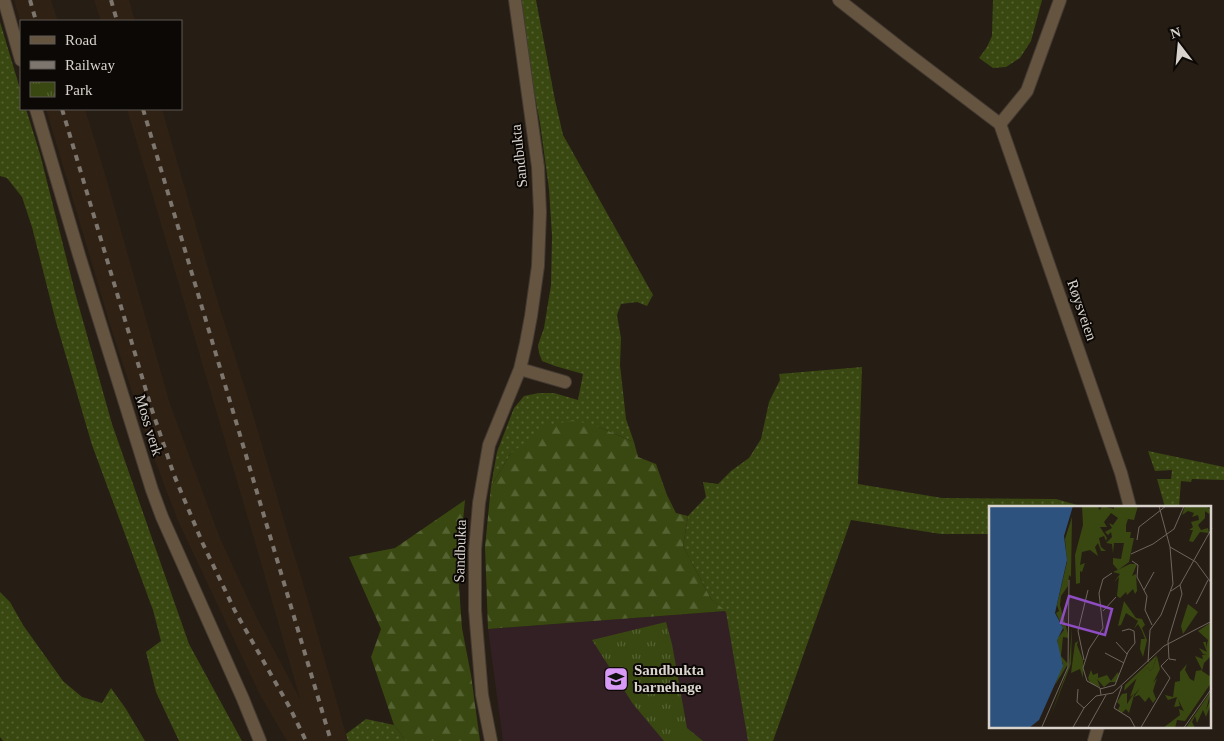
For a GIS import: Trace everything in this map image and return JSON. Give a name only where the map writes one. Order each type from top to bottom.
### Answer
[{"type":"street","points":[[4,0],[20,56]]},
{"type":"street","name":"Sandbukta","points":[[491,741],[482,695],[475,610],[475,550],[479,503],[489,445],[520,369],[537,274],[540,212],[538,167],[515,0]]},
{"type":"street","points":[[839,0],[1000,124],[1027,91],[1060,0]]},
{"type":"street","name":"Moss verk","points":[[36,110],[152,490],[260,741]]},
{"type":"street","name":"Røysveien","points":[[1000,124],[1121,473],[1130,506]]},
{"type":"street","points":[[520,369],[565,382]]},
{"type":"street","points":[[1094,741],[1098,728]]},
{"type":"shaded area","points":[[14,0],[51,0],[58,20],[20,20]]},
{"type":"shaded area","points":[[94,0],[129,0],[135,20],[101,20]]},
{"type":"shaded area","points":[[46,110],[85,110],[170,404],[220,538],[256,616],[300,699],[127,110],[162,110],[348,741],[287,741],[260,695],[178,521],[152,453],[111,328]]},
{"type":"shaded area","name":"Sandbukta barnehage","points":[[726,611],[748,741],[503,741],[488,629]]},
{"type":"green space","points":[[520,0],[536,0],[563,135],[653,295],[647,306],[637,302],[621,304],[617,315],[621,338],[620,365],[626,419],[634,442],[599,427],[511,453],[491,486],[497,452],[514,408],[524,396],[539,393],[554,393],[578,400],[583,374],[542,361],[539,353],[538,345],[544,328],[551,285],[552,236],[549,189]]},
{"type":"green space","points":[[993,0],[1042,0],[1031,41],[1020,58],[1006,67],[993,68],[979,58],[992,36]]},
{"type":"green space","points":[[0,22],[20,89],[20,110],[26,110],[40,154],[76,296],[112,424],[189,644],[242,741],[179,741],[156,692],[146,652],[161,641],[153,610],[92,445],[22,197],[7,178],[0,176]]},
{"type":"green space","points":[[862,367],[858,484],[942,498],[1056,499],[1080,506],[989,506],[989,534],[941,534],[851,520],[773,741],[748,741],[726,612],[711,599],[683,546],[688,516],[706,497],[703,482],[718,484],[731,471],[749,458],[761,439],[769,402],[780,380],[779,374]]},
{"type":"green space","points":[[574,420],[599,427],[634,442],[638,457],[656,464],[667,495],[676,513],[688,516],[683,546],[711,599],[726,611],[488,629],[485,547],[491,486],[511,453],[547,426]]},
{"type":"green space","points":[[1148,451],[1224,467],[1224,480],[1192,479],[1191,482],[1181,481],[1179,506],[1165,506],[1157,479],[1171,479],[1172,470],[1155,471]]},
{"type":"green space","points":[[465,500],[458,573],[462,628],[480,741],[406,741],[394,725],[371,657],[381,629],[349,557],[395,548]]},
{"type":"green space","points":[[0,592],[10,602],[23,625],[63,681],[82,697],[102,703],[111,688],[145,741],[3,741],[0,737]]},
{"type":"green space","points":[[666,622],[672,644],[687,728],[703,741],[664,741],[633,704],[592,640]]},
{"type":"green space","points":[[366,719],[394,725],[406,741],[348,741],[346,734]]},
{"type":"railway","points":[[30,0],[36,20]]},
{"type":"railway","points":[[111,0],[117,20]]},
{"type":"railway","points":[[62,110],[151,407],[174,475],[203,544],[235,611],[290,708],[306,741]]},
{"type":"railway","points":[[143,110],[331,741]]},
{"type":"place","name":"Sandbukta barnehage","points":[[616,679]]}]
